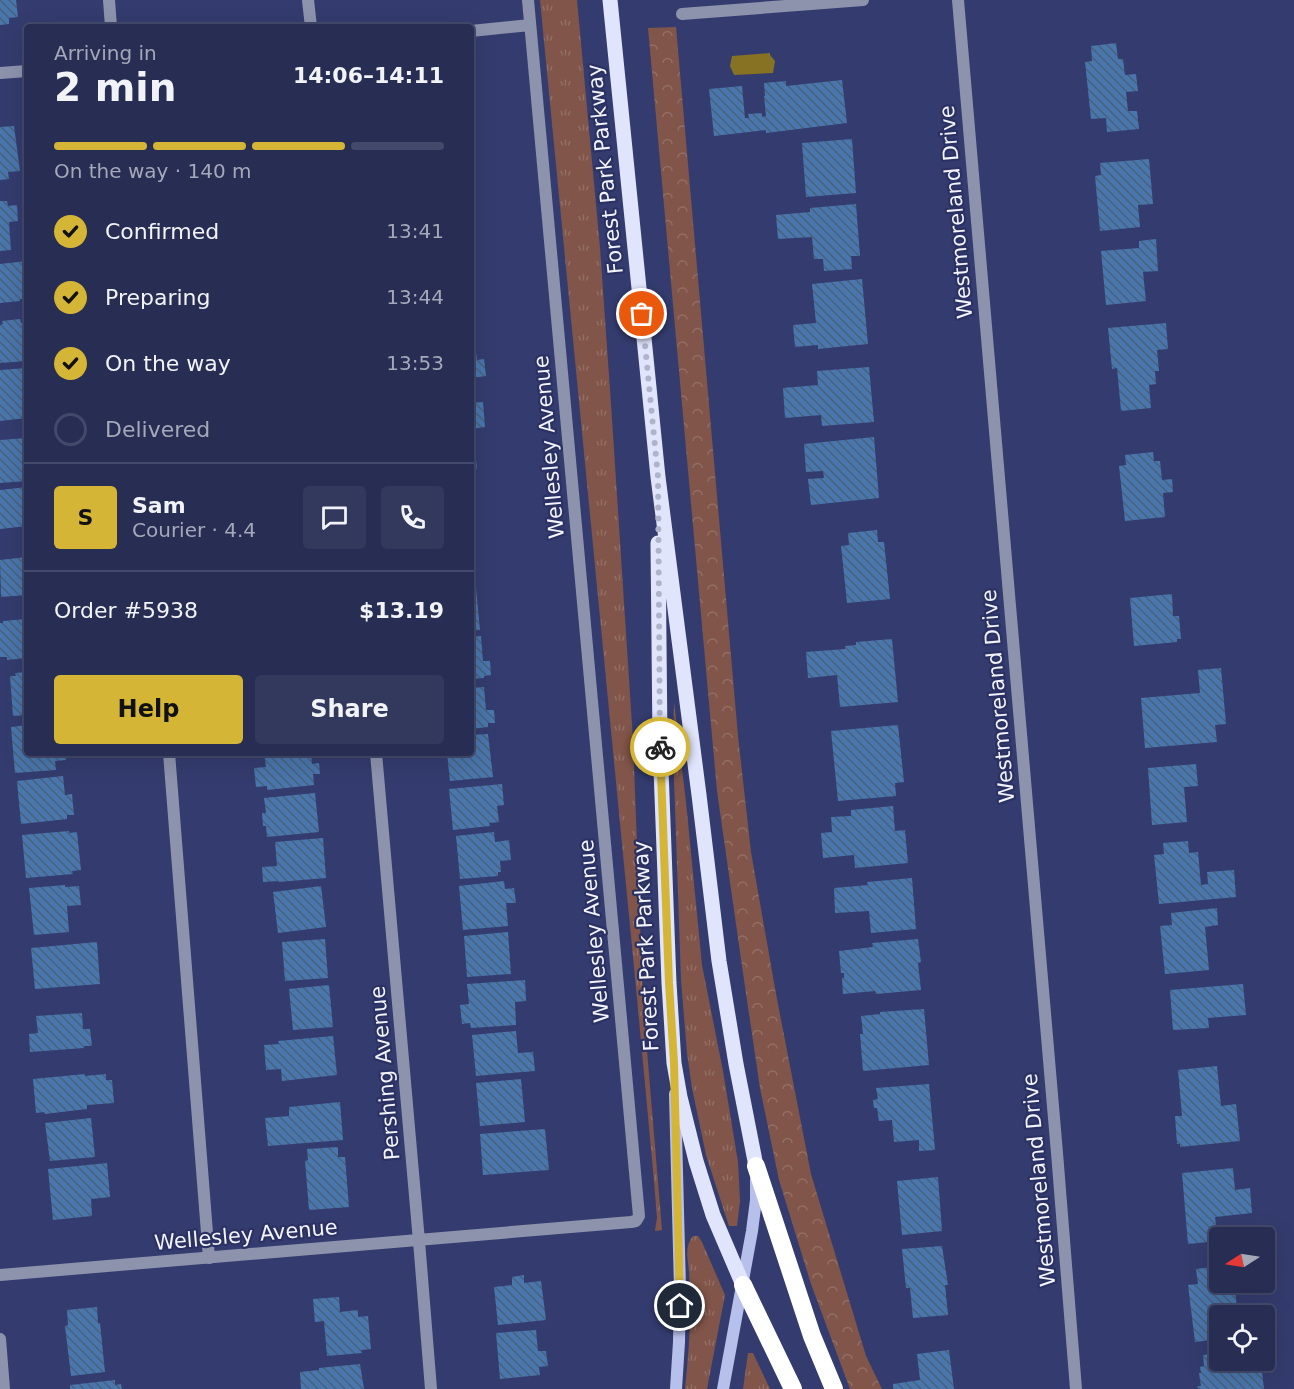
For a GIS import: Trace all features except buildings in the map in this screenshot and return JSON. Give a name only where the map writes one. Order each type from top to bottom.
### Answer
[{"type":"highway","name":"Forest Park Parkway","points":[[756,1166],[812,1336],[834,1389]]},
{"type":"highway","name":"Forest Park Parkway","points":[[743,1285],[793,1389]]},
{"type":"main road","name":"Forest Park Parkway","points":[[610,0],[658,477],[719,961],[756,1166]]},
{"type":"main road","name":"Forest Park Parkway","points":[[658,477],[660,754],[674,1063],[696,1161],[713,1215],[743,1285]]},
{"type":"street","points":[[109,0],[111,24]]},
{"type":"street","points":[[308,0],[310,24]]},
{"type":"street","name":"Wellesley Avenue","points":[[0,1275],[631,1222],[636,1221],[639,1216],[528,0]]},
{"type":"street","points":[[682,14],[863,0]]},
{"type":"street","name":"Westmoreland Drive","points":[[958,0],[1076,1389]]},
{"type":"street","points":[[474,31],[530,25]]},
{"type":"street","points":[[0,73],[24,71]]},
{"type":"street","points":[[169,756],[209,1258]]},
{"type":"street","name":"Pershing Avenue","points":[[376,756],[431,1389]]},
{"type":"street","points":[[674,1063],[680,1288],[676,1389]]},
{"type":"street","points":[[723,1389],[755,1210],[756,1166]]},
{"type":"street","points":[[0,1339],[4,1389]]},
{"type":"green space","points":[[540,0],[577,0],[600,248],[633,740],[643,1003],[662,1230],[655,1231],[657,1218],[637,998]]},
{"type":"green space","points":[[676,27],[738,736],[751,852],[811,1174],[866,1356],[882,1389],[850,1389],[811,1284],[779,1180],[760,1088],[717,791],[648,28]]},
{"type":"green space","points":[[674,702],[702,965],[738,1162],[740,1201],[737,1226],[729,1226],[706,1155],[687,1053],[681,980],[673,750]]},
{"type":"green space","points":[[693,1236],[698,1236],[702,1242],[725,1295],[707,1389],[685,1389],[690,1316],[687,1253],[688,1244]]},
{"type":"green space","points":[[748,1353],[753,1353],[770,1389],[743,1389]]},
{"type":"shaded area","points":[[770,53],[775,61],[773,73],[734,75],[730,66],[732,56]]},
{"type":"way so far","points":[[642,314],[658,477],[660,747]]},
{"type":"route","points":[[660,747],[674,1063],[680,1306]]}]
